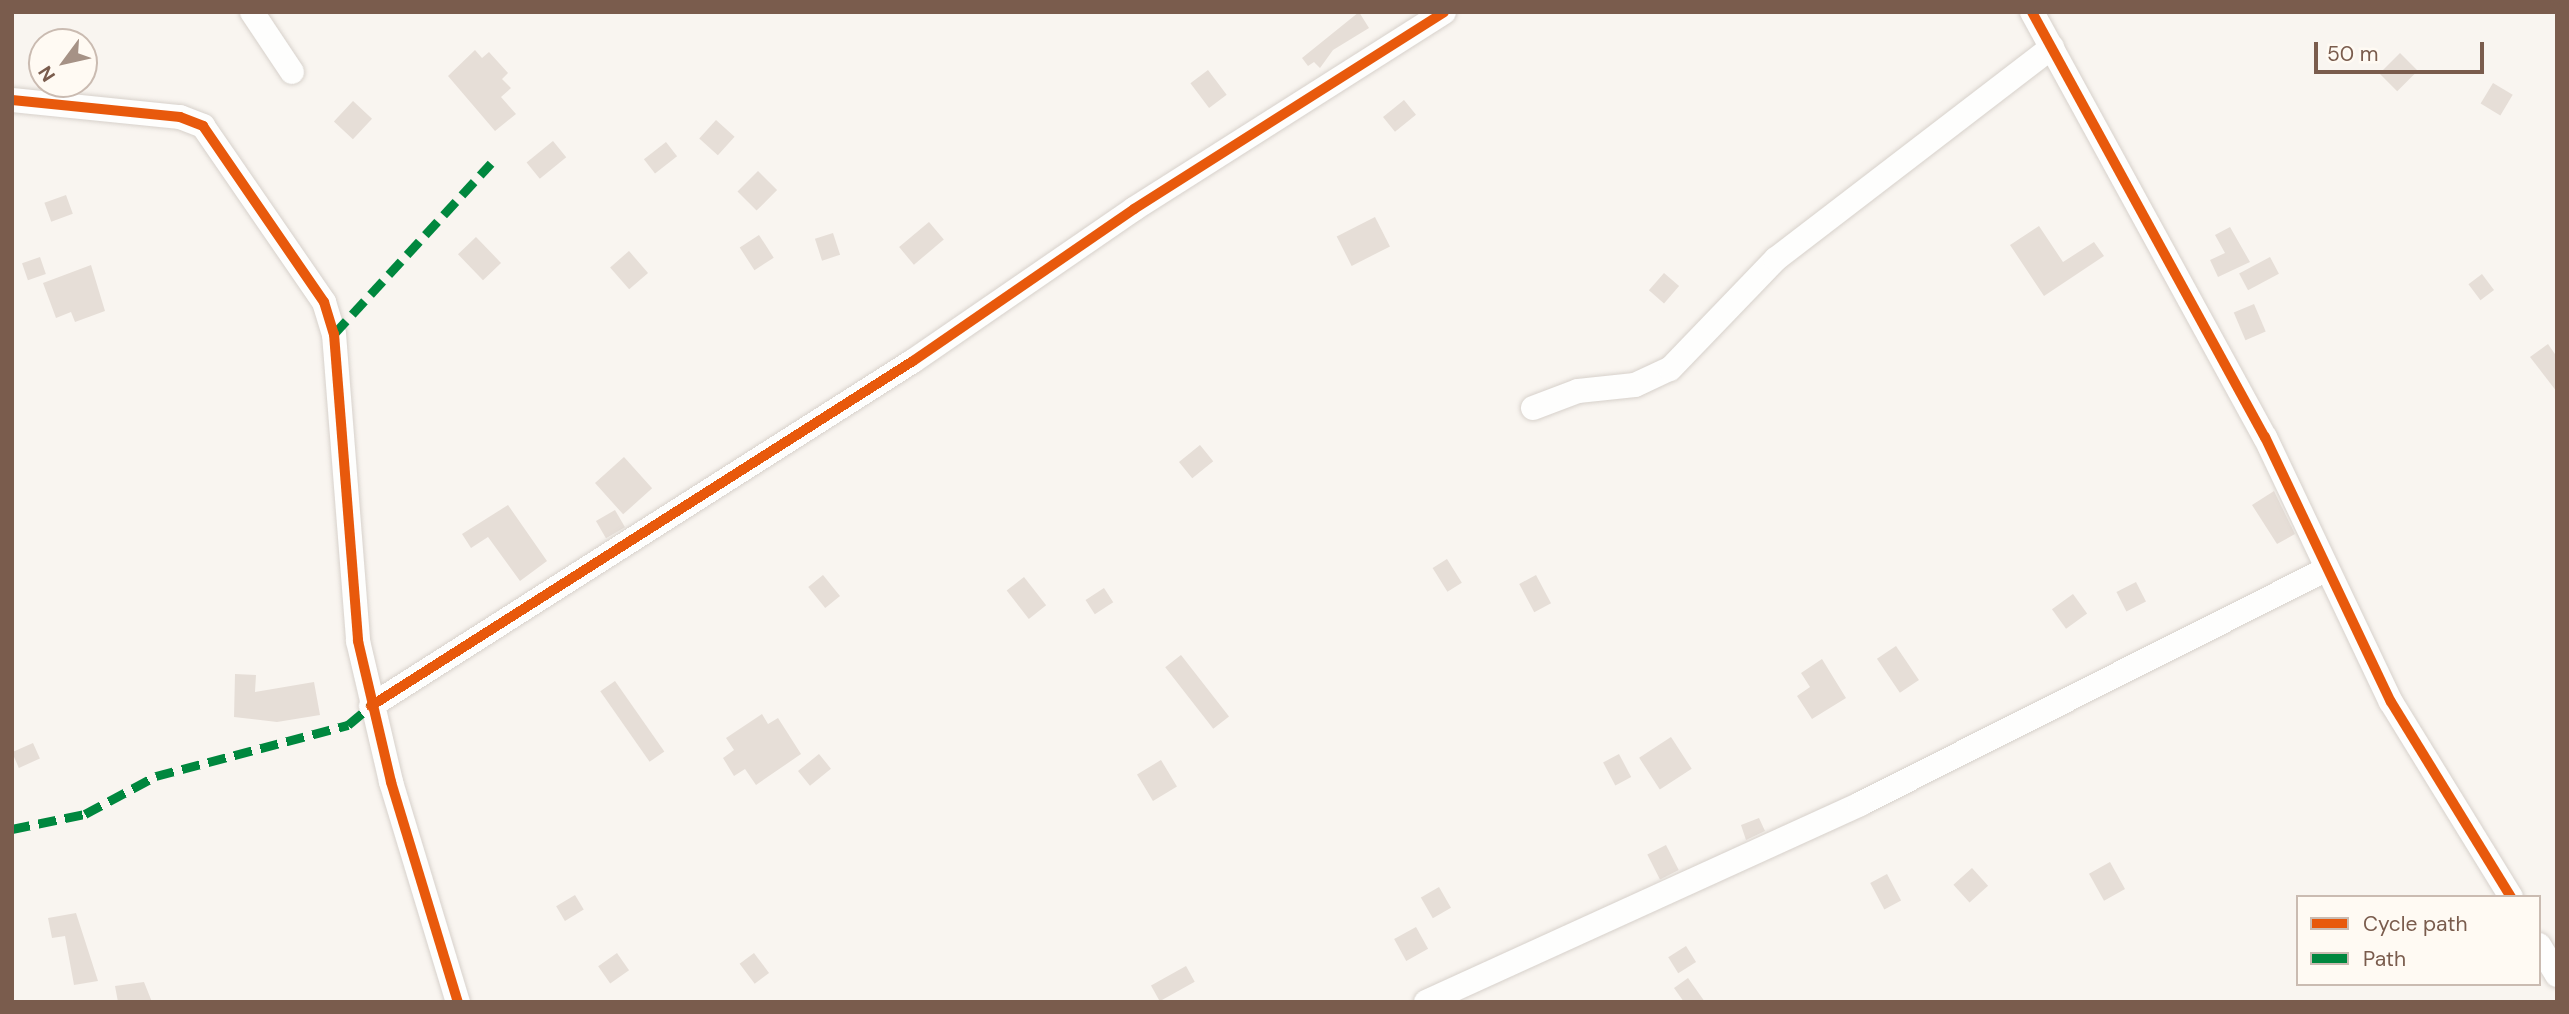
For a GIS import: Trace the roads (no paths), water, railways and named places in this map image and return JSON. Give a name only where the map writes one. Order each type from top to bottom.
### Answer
[{"type":"street","points":[[252,12],[292,72]]},
{"type":"street","points":[[371,706],[1444,12]]},
{"type":"street","points":[[2032,12],[2265,437],[2325,570],[2392,702],[2510,895]]},
{"type":"street","points":[[1533,408],[1578,391],[1635,385],[1670,369],[1776,259],[2052,47]]},
{"type":"street","points":[[12,100],[196,122],[228,158],[319,293],[334,334],[354,614],[371,706],[458,1002]]},
{"type":"street","points":[[1426,1002],[1860,804],[2325,570]]},
{"type":"street","points":[[2541,948],[2557,975]]}]
